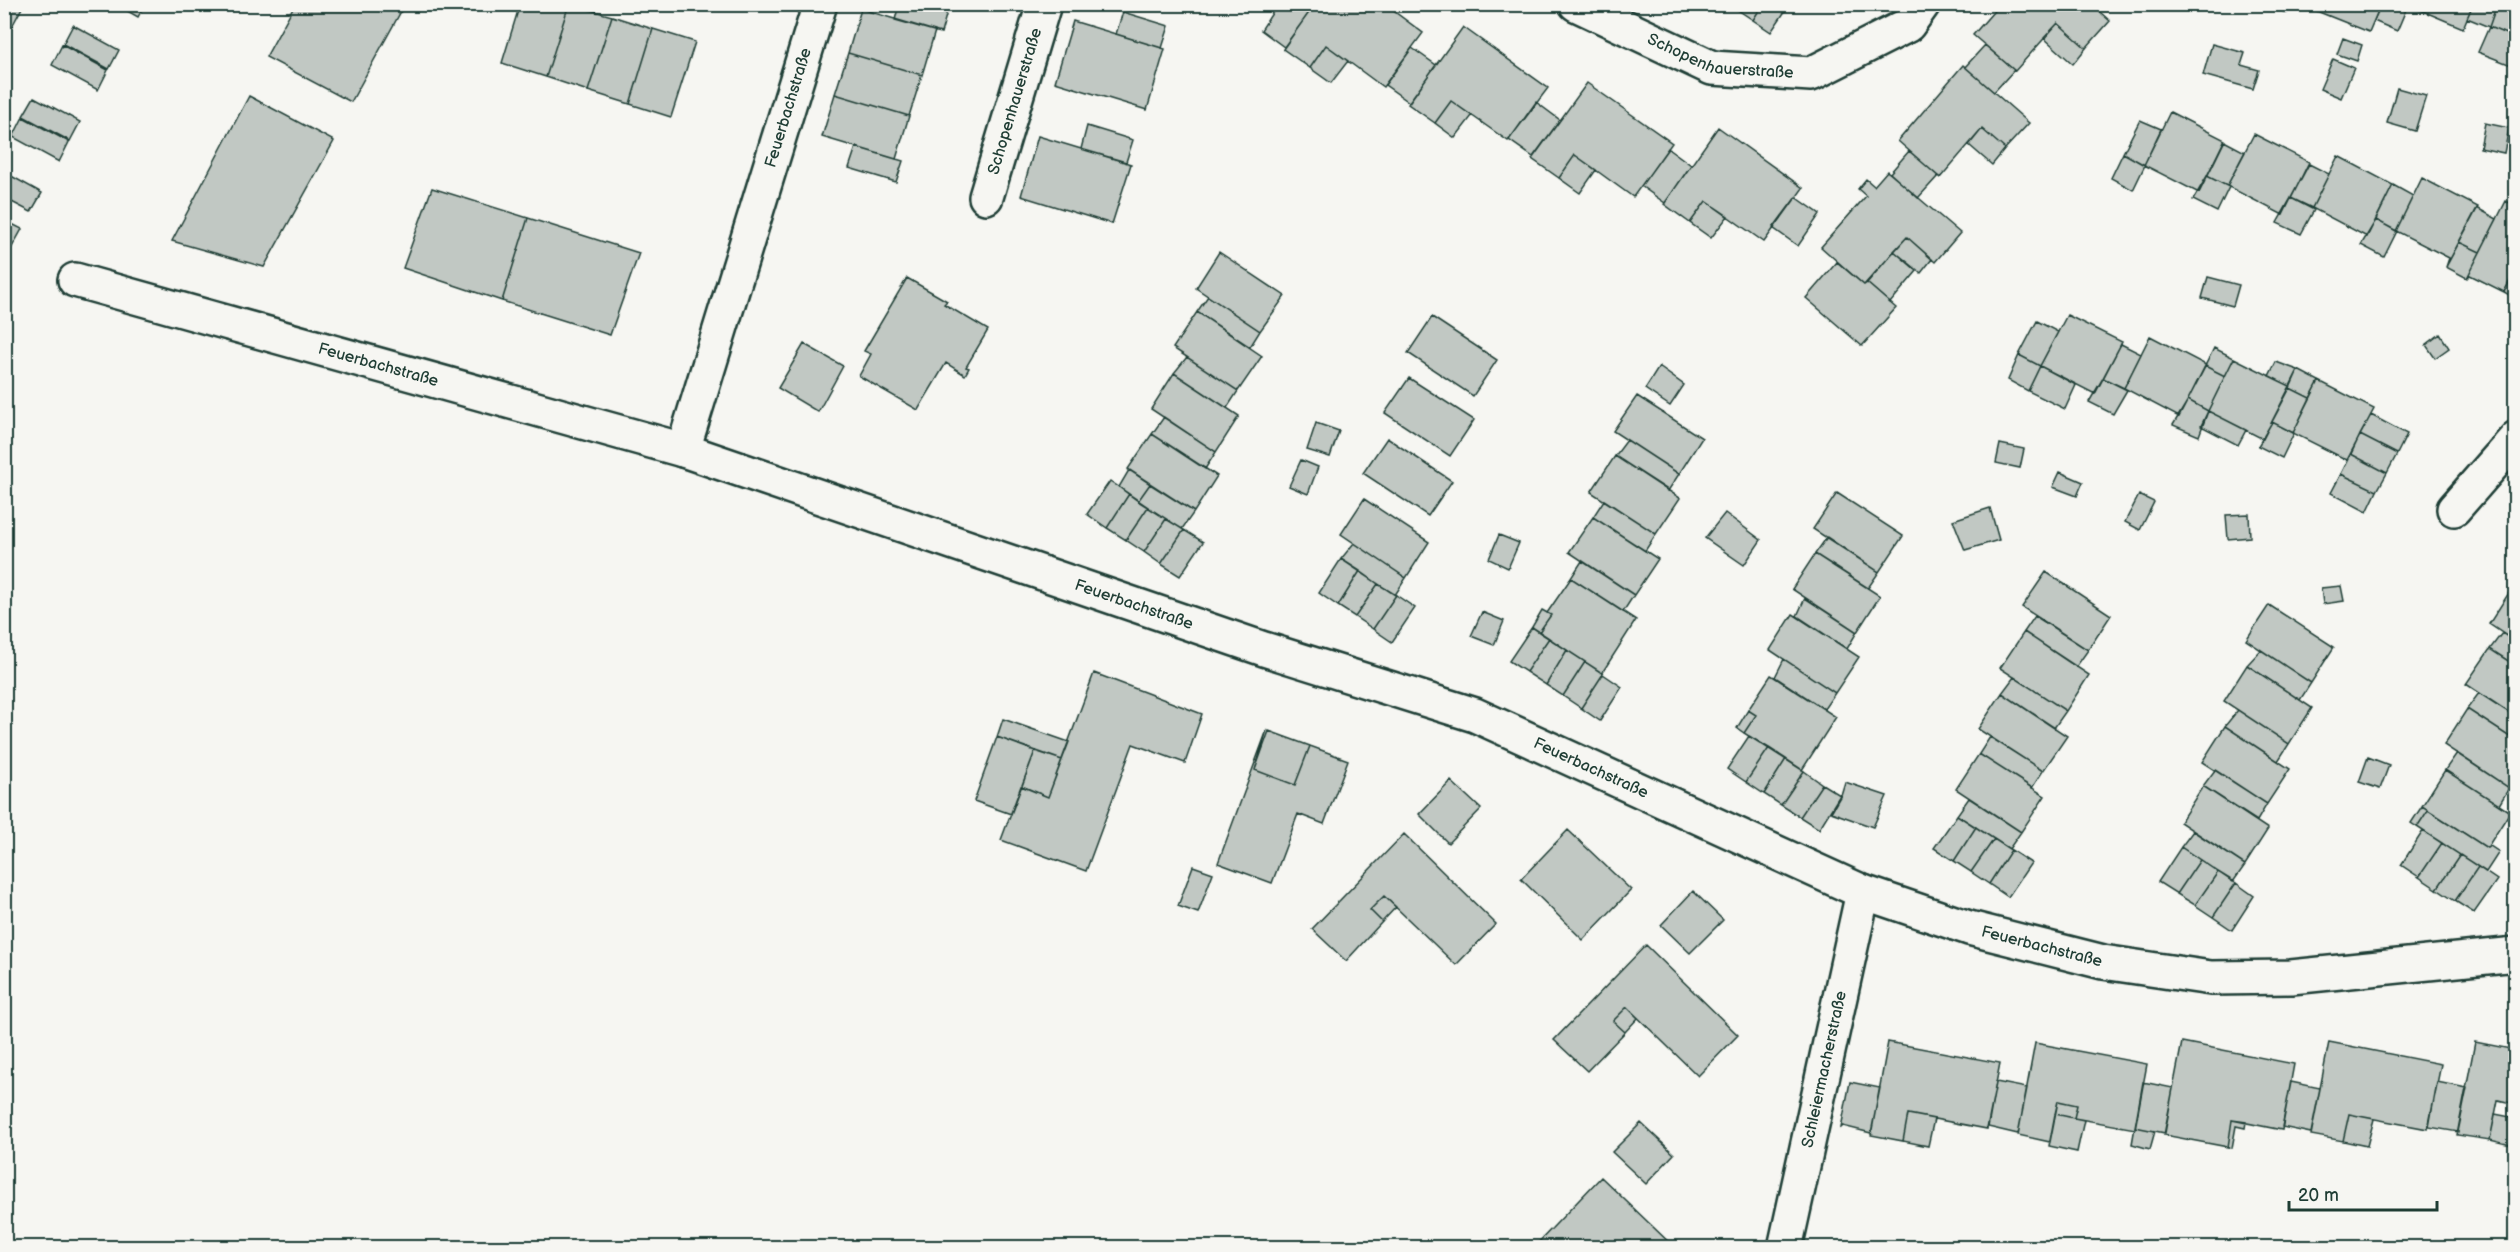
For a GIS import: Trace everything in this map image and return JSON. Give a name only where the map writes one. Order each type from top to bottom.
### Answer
[{"type":"street","name":"Feuerbachstraße","points":[[683,450],[820,4]]},
{"type":"street","name":"Schopenhauerstraße","points":[[986,197],[1044,4]]},
{"type":"street","name":"Schopenhauerstraße","points":[[1576,4],[1712,68],[1811,74],[1908,25],[1923,4]]},
{"type":"street","name":"Feuerbachstraße","points":[[75,280],[683,450],[1264,649],[1475,715],[1863,892],[1969,928],[2107,962],[2211,978],[2291,977],[2516,954]]},
{"type":"street","points":[[2454,509],[2516,438]]},
{"type":"street","name":"Schleiermacherstraße","points":[[1785,1248],[1863,892]]},
{"type":"building","points":[[4,4],[24,4],[4,41]]},
{"type":"building","points":[[115,4],[145,4],[138,17]]},
{"type":"building","points":[[295,4],[405,4],[351,102],[266,57]]},
{"type":"building","points":[[520,4],[569,4],[546,77],[502,63]]},
{"type":"building","points":[[569,4],[612,16],[588,91],[546,77]]},
{"type":"building","points":[[899,4],[921,4],[947,12],[941,33],[895,20]]},
{"type":"building","points":[[921,4],[950,4],[947,12]]},
{"type":"building","points":[[1278,4],[1303,4],[1311,10],[1284,47],[1261,30]]},
{"type":"building","points":[[1315,4],[1384,4],[1423,33],[1383,87],[1326,45],[1310,68],[1283,49]]},
{"type":"building","points":[[1738,4],[1763,4],[1753,20],[1735,8]]},
{"type":"building","points":[[1763,4],[1790,4],[1771,32],[1753,20]]},
{"type":"building","points":[[2000,4],[2091,4],[2110,21],[2086,48],[2058,23],[2015,71],[1973,35]]},
{"type":"building","points":[[2265,4],[2289,4],[2286,13]]},
{"type":"building","points":[[2316,4],[2376,4],[2380,6],[2369,32],[2314,10]]},
{"type":"building","points":[[2381,4],[2408,5],[2397,31],[2374,21]]},
{"type":"building","points":[[2406,4],[2473,4],[2463,28]]},
{"type":"building","points":[[2473,4],[2497,4],[2489,27],[2467,18]]},
{"type":"building","points":[[2497,4],[2516,4],[2516,38],[2489,27]]},
{"type":"building","points":[[861,9],[935,31],[922,75],[848,53]]},
{"type":"building","points":[[1123,12],[1169,26],[1162,48],[1116,34]]},
{"type":"building","points":[[612,16],[653,29],[630,104],[588,91]]},
{"type":"building","points":[[1073,21],[1165,49],[1147,110],[1055,82]]},
{"type":"building","points":[[2058,23],[2086,48],[2073,64],[2044,38]]},
{"type":"building","points":[[73,25],[119,50],[109,69],[63,44]]},
{"type":"building","points":[[1463,27],[1548,88],[1508,141],[1451,101],[1435,123],[1408,104]]},
{"type":"building","points":[[2489,27],[2516,38],[2516,67],[2478,52]]},
{"type":"building","points":[[653,29],[695,42],[671,117],[630,104]]},
{"type":"building","points":[[2343,38],[2362,45],[2357,61],[2337,54]]},
{"type":"building","points":[[2212,44],[2245,53],[2241,65],[2259,70],[2253,89],[2203,75]]},
{"type":"building","points":[[62,45],[108,70],[98,90],[52,65]]},
{"type":"building","points":[[1326,45],[1348,61],[1331,83],[1310,68]]},
{"type":"building","points":[[1985,45],[2014,70],[1994,92],[1965,67]]},
{"type":"building","points":[[1412,48],[1436,65],[1409,102],[1385,85]]},
{"type":"building","points":[[848,53],[922,75],[909,116],[835,94]]},
{"type":"building","points":[[2333,59],[2354,68],[2341,98],[2320,89]]},
{"type":"building","points":[[1963,65],[2029,123],[2005,149],[1982,129],[1940,178],[1898,141]]},
{"type":"building","points":[[1587,83],[1672,143],[1633,197],[1575,155],[1559,178],[1532,159]]},
{"type":"building","points":[[2397,88],[2426,96],[2415,131],[2387,123]]},
{"type":"building","points":[[835,94],[909,116],[896,159],[822,137]]},
{"type":"building","points":[[249,96],[334,141],[264,267],[172,241]]},
{"type":"building","points":[[34,97],[80,122],[70,141],[23,116]]},
{"type":"building","points":[[1451,101],[1472,116],[1455,138],[1435,123]]},
{"type":"building","points":[[1536,102],[1560,120],[1533,157],[1509,140]]},
{"type":"building","points":[[2170,112],[2225,140],[2199,193],[2144,165]]},
{"type":"building","points":[[23,117],[69,142],[59,162],[13,137]]},
{"type":"building","points":[[2140,120],[2161,129],[2144,165],[2123,153]]},
{"type":"building","points":[[2485,123],[2509,128],[2504,153],[2480,148]]},
{"type":"building","points":[[1087,126],[1133,140],[1126,162],[1081,149]]},
{"type":"building","points":[[1718,127],[1803,188],[1764,242],[1706,201],[1690,223],[1664,204]]},
{"type":"building","points":[[1982,129],[2005,149],[1992,165],[1969,145]]},
{"type":"building","points":[[2254,134],[2309,162],[2283,215],[2227,186]]},
{"type":"building","points":[[1038,136],[1131,164],[1112,224],[1021,196]]},
{"type":"building","points":[[2224,141],[2245,152],[2227,186],[2207,176]]},
{"type":"building","points":[[856,147],[903,161],[896,182],[849,168]]},
{"type":"building","points":[[1668,148],[1691,165],[1665,203],[1641,186]]},
{"type":"building","points":[[1909,151],[1938,176],[1918,198],[1890,173]]},
{"type":"building","points":[[2123,153],[2145,165],[2133,190],[2111,178]]},
{"type":"building","points":[[1575,155],[1596,170],[1580,193],[1559,178]]},
{"type":"building","points":[[2338,156],[2393,185],[2367,237],[2312,208]]},
{"type":"building","points":[[2309,164],[2329,174],[2312,208],[2291,198]]},
{"type":"building","points":[[1887,171],[1960,233],[1935,262],[1907,237],[1864,285],[1821,247],[1866,196],[1858,189],[1866,179],[1874,186]]},
{"type":"building","points":[[4,172],[42,193],[31,212],[4,198]]},
{"type":"building","points":[[2207,176],[2229,187],[2217,212],[2193,200]]},
{"type":"building","points":[[2422,178],[2478,207],[2446,267],[2449,258],[2396,231]]},
{"type":"building","points":[[2393,185],[2413,196],[2396,231],[2376,220]]},
{"type":"building","points":[[432,188],[528,218],[502,301],[403,268]]},
{"type":"building","points":[[1796,197],[1820,214],[1798,246],[1773,228]]},
{"type":"building","points":[[2291,198],[2314,210],[2301,234],[2277,223]]},
{"type":"building","points":[[1706,201],[1728,216],[1711,238],[1690,223]]},
{"type":"building","points":[[2506,201],[2516,206],[2516,271],[2504,292],[2470,275],[2467,278]]},
{"type":"building","points":[[2477,208],[2497,219],[2480,252],[2459,242]]},
{"type":"building","points":[[528,218],[639,253],[610,335],[502,301]]},
{"type":"building","points":[[4,220],[22,229],[11,249],[4,245]]},
{"type":"building","points":[[2376,220],[2397,231],[2384,257],[2361,245]]},
{"type":"building","points":[[1907,237],[1932,259],[1921,273],[1894,251]]},
{"type":"building","points":[[2459,242],[2480,252],[2467,278],[2446,267]]},
{"type":"building","points":[[4,246],[10,249],[4,260]]},
{"type":"building","points":[[1894,251],[1917,271],[1890,303],[1867,283]]},
{"type":"building","points":[[1219,252],[1285,296],[1260,331],[1196,288]]},
{"type":"building","points":[[1837,262],[1864,285],[1867,283],[1896,308],[1862,346],[1806,298]]},
{"type":"building","points":[[2516,271],[2516,299],[2504,292]]},
{"type":"building","points":[[2208,277],[2239,285],[2233,306],[2202,298]]},
{"type":"building","points":[[907,278],[947,301],[944,304],[988,330],[966,367],[969,368],[965,375],[946,363],[918,410],[859,376],[871,354],[864,351]]},
{"type":"building","points":[[1208,296],[1260,331],[1250,347],[1197,312]]},
{"type":"building","points":[[1197,312],[1262,356],[1238,391],[1173,348]]},
{"type":"building","points":[[2067,315],[2122,342],[2095,394],[2040,366]]},
{"type":"building","points":[[1432,317],[1497,360],[1473,396],[1408,353]]},
{"type":"building","points":[[2516,318],[2516,337],[2508,333]]},
{"type":"building","points":[[2037,321],[2058,332],[2040,366],[2019,355]]},
{"type":"building","points":[[2440,334],[2449,348],[2435,358],[2426,345]]},
{"type":"building","points":[[2150,336],[2206,365],[2179,417],[2124,388]]},
{"type":"building","points":[[804,344],[843,366],[818,412],[778,388]]},
{"type":"building","points":[[2121,344],[2141,354],[2124,388],[2103,378]]},
{"type":"building","points":[[2214,348],[2234,358],[2225,376],[2205,366]]},
{"type":"building","points":[[2019,355],[2040,366],[2028,391],[2008,380]]},
{"type":"building","points":[[1187,357],[1238,391],[1227,408],[1174,373]]},
{"type":"building","points":[[2234,358],[2290,386],[2263,439],[2208,411]]},
{"type":"building","points":[[2276,362],[2298,370],[2290,386],[2269,376]]},
{"type":"building","points":[[2040,366],[2076,385],[2065,409],[2028,391]]},
{"type":"building","points":[[2205,366],[2225,376],[2208,411],[2188,400]]},
{"type":"building","points":[[1659,367],[1684,385],[1670,406],[1645,389]]},
{"type":"building","points":[[2298,370],[2319,381],[2310,398],[2290,388]]},
{"type":"building","points":[[1174,373],[1239,416],[1216,452],[1151,409]]},
{"type":"building","points":[[1409,378],[1474,420],[1450,456],[1385,413]]},
{"type":"building","points":[[2103,378],[2127,390],[2113,414],[2089,402]]},
{"type":"building","points":[[2319,381],[2374,409],[2347,460],[2293,433]]},
{"type":"building","points":[[2290,388],[2310,398],[2293,433],[2272,422]]},
{"type":"building","points":[[1637,396],[1702,438],[1679,474],[1613,431]]},
{"type":"building","points":[[2188,400],[2208,411],[2199,436],[2173,425]]},
{"type":"building","points":[[2208,411],[2246,430],[2238,445],[2201,426]]},
{"type":"building","points":[[2371,415],[2407,434],[2397,454],[2360,435]]},
{"type":"building","points":[[1164,417],[1216,452],[1205,469],[1152,434]]},
{"type":"building","points":[[2272,422],[2294,433],[2282,458],[2258,446]]},
{"type":"building","points":[[1316,423],[1339,431],[1330,457],[1307,450]]},
{"type":"building","points":[[1152,434],[1217,476],[1194,512],[1128,469]]},
{"type":"building","points":[[2360,435],[2397,454],[2387,473],[2351,454]]},
{"type":"building","points":[[1387,438],[1452,481],[1428,516],[1363,473]]},
{"type":"building","points":[[1627,440],[1679,474],[1668,491],[1615,456]]},
{"type":"building","points":[[2000,444],[2024,449],[2020,468],[1996,463]]},
{"type":"building","points":[[2351,454],[2387,473],[2377,491],[2341,474]]},
{"type":"building","points":[[1615,456],[1680,498],[1656,534],[1591,492]]},
{"type":"building","points":[[1301,460],[1318,467],[1308,494],[1289,486]]},
{"type":"building","points":[[1129,470],[1150,484],[1138,501],[1119,487]]},
{"type":"building","points":[[2060,472],[2083,482],[2077,496],[2053,487]]},
{"type":"building","points":[[2341,474],[2377,491],[2367,512],[2331,493]]},
{"type":"building","points":[[1110,481],[1129,494],[1107,528],[1087,514]]},
{"type":"building","points":[[1150,484],[1194,512],[1182,529],[1138,501]]},
{"type":"building","points":[[1837,493],[1903,536],[1879,572],[1813,529]]},
{"type":"building","points":[[1129,494],[1148,507],[1126,540],[1107,528]]},
{"type":"building","points":[[2139,495],[2154,502],[2140,530],[2125,522]]},
{"type":"building","points":[[1364,499],[1429,542],[1406,578],[1341,534]]},
{"type":"building","points":[[1604,500],[1656,534],[1645,551],[1593,517]]},
{"type":"building","points":[[1148,507],[1166,519],[1144,552],[1126,540]]},
{"type":"building","points":[[1990,508],[1999,540],[1965,550],[1953,520]]},
{"type":"building","points":[[1725,513],[1761,540],[1744,565],[1705,538]]},
{"type":"building","points":[[2249,514],[2250,537],[2228,539],[2226,515]]},
{"type":"building","points":[[1593,517],[1658,559],[1634,595],[1569,552]]},
{"type":"building","points":[[1166,519],[1184,530],[1161,564],[1144,552]]},
{"type":"building","points":[[1184,530],[1203,542],[1180,576],[1161,564]]},
{"type":"building","points":[[1499,535],[1519,543],[1508,568],[1489,559]]},
{"type":"building","points":[[1827,537],[1879,572],[1868,588],[1815,554]]},
{"type":"building","points":[[1354,543],[1406,578],[1395,595],[1341,559]]},
{"type":"building","points":[[1815,554],[1880,596],[1857,632],[1792,589]]},
{"type":"building","points":[[1341,559],[1360,571],[1338,606],[1319,593]]},
{"type":"building","points":[[1582,561],[1634,595],[1623,612],[1571,578]]},
{"type":"building","points":[[1360,571],[1378,584],[1355,617],[1338,606]]},
{"type":"building","points":[[2046,572],[2111,615],[2088,650],[2022,607]]},
{"type":"building","points":[[1571,578],[1636,620],[1602,673],[1539,632],[1551,615],[1547,613]]},
{"type":"building","points":[[1378,584],[1396,595],[1373,629],[1355,617]]},
{"type":"building","points":[[2341,586],[2344,601],[2323,604],[2321,588]]},
{"type":"building","points":[[2512,588],[2516,591],[2516,642],[2489,624]]},
{"type":"building","points":[[1396,595],[1415,608],[1392,642],[1373,629]]},
{"type":"building","points":[[1805,598],[1857,632],[1847,649],[1797,616]]},
{"type":"building","points":[[2269,605],[2334,647],[2311,683],[2246,640]]},
{"type":"building","points":[[1542,610],[1551,615],[1539,632],[1532,627]]},
{"type":"building","points":[[1482,612],[1504,621],[1494,645],[1471,636]]},
{"type":"building","points":[[1793,614],[1859,657],[1835,693],[1770,650]]},
{"type":"building","points":[[2035,616],[2088,650],[2076,667],[2024,632]]},
{"type":"building","points":[[1532,627],[1549,638],[1526,672],[1509,661]]},
{"type":"building","points":[[2024,632],[2089,675],[2066,711],[2000,668]]},
{"type":"building","points":[[2502,633],[2516,642],[2516,666],[2490,649]]},
{"type":"building","points":[[1549,638],[1567,650],[1546,685],[1526,672]]},
{"type":"building","points":[[2490,649],[2516,666],[2516,717],[2466,684]]},
{"type":"building","points":[[1567,650],[1585,662],[1563,696],[1546,685]]},
{"type":"building","points":[[2261,650],[2311,683],[2300,700],[2247,665]]},
{"type":"building","points":[[1784,659],[1835,693],[1824,709],[1775,677]]},
{"type":"building","points":[[1585,662],[1603,674],[1581,708],[1563,696]]},
{"type":"building","points":[[2247,665],[2312,708],[2289,744],[2224,701]]},
{"type":"building","points":[[1094,673],[1202,714],[1185,763],[1133,744],[1086,871],[1001,840],[1021,786],[1048,797]]},
{"type":"building","points":[[1603,674],[1622,687],[1600,721],[1581,708]]},
{"type":"building","points":[[1771,675],[1836,717],[1802,770],[1744,733],[1756,715],[1748,710]]},
{"type":"building","points":[[2014,677],[2066,711],[2054,728],[2002,693]]},
{"type":"building","points":[[2002,693],[2067,736],[2043,771],[1978,729]]},
{"type":"building","points":[[2479,693],[2516,717],[2516,741],[2467,709]]},
{"type":"building","points":[[2467,709],[2516,741],[2516,778],[2509,788],[2444,745]]},
{"type":"building","points":[[1748,710],[1756,715],[1744,733],[1737,728]]},
{"type":"building","points":[[2238,710],[2289,744],[2278,761],[2225,726]]},
{"type":"building","points":[[1003,719],[1069,742],[1062,760],[997,737]]},
{"type":"building","points":[[2225,726],[2290,769],[2267,804],[2202,762]]},
{"type":"building","points":[[1267,730],[1255,770],[1295,785],[1310,746],[1348,760],[1324,824],[1298,814],[1272,883],[1218,863]]},
{"type":"building","points":[[1269,731],[1310,746],[1295,785],[1255,770]]},
{"type":"building","points":[[1749,736],[1769,748],[1746,782],[1727,769]]},
{"type":"building","points":[[997,737],[1035,751],[1011,814],[974,801]]},
{"type":"building","points":[[1990,737],[2043,771],[2032,788],[1979,754]]},
{"type":"building","points":[[1769,748],[1786,759],[1764,794],[1746,782]]},
{"type":"building","points":[[1035,751],[1062,760],[1048,797],[1022,786]]},
{"type":"building","points":[[2457,753],[2509,788],[2499,805],[2445,770]]},
{"type":"building","points":[[1979,754],[2045,796],[2021,832],[1956,789]]},
{"type":"building","points":[[2368,757],[2389,765],[2380,789],[2359,782]]},
{"type":"building","points":[[1786,759],[1804,771],[1781,805],[1764,794]]},
{"type":"building","points":[[2215,770],[2267,804],[2257,821],[2203,786]]},
{"type":"building","points":[[2445,770],[2510,812],[2487,848],[2422,806]]},
{"type":"building","points":[[1804,771],[1822,784],[1800,817],[1781,805]]},
{"type":"building","points":[[1451,781],[1481,809],[1448,843],[1419,814]]},
{"type":"building","points":[[1845,782],[1887,796],[1873,827],[1831,812],[1841,795]]},
{"type":"building","points":[[1822,784],[1840,795],[1819,829],[1800,817]]},
{"type":"building","points":[[2203,786],[2268,829],[2245,865],[2180,822]]},
{"type":"building","points":[[1969,798],[2021,832],[2009,849],[1957,815]]},
{"type":"building","points":[[2422,806],[2428,810],[2417,827],[2411,823]]},
{"type":"building","points":[[2428,810],[2487,848],[2490,846],[2499,852],[2486,872],[2417,827]]},
{"type":"building","points":[[1957,815],[1976,827],[1954,861],[1934,848]]},
{"type":"building","points":[[1976,827],[1994,839],[1971,872],[1954,861]]},
{"type":"building","points":[[1568,830],[1631,890],[1583,940],[1521,879]]},
{"type":"building","points":[[2193,831],[2245,865],[2233,882],[2181,847]]},
{"type":"building","points":[[2423,831],[2442,843],[2419,877],[2401,865]]},
{"type":"building","points":[[1404,834],[1496,924],[1456,965],[1384,896],[1370,910],[1382,922],[1346,961],[1312,929]]},
{"type":"building","points":[[1994,839],[2011,850],[1989,884],[1971,872]]},
{"type":"building","points":[[2442,843],[2460,855],[2437,889],[2419,877]]},
{"type":"building","points":[[2181,847],[2200,860],[2177,894],[2158,882]]},
{"type":"building","points":[[2011,850],[2031,863],[2008,897],[1989,884]]},
{"type":"building","points":[[2460,855],[2478,867],[2455,901],[2437,889]]},
{"type":"building","points":[[2200,860],[2218,872],[2195,905],[2177,894]]},
{"type":"building","points":[[1193,866],[1213,873],[1198,913],[1178,906]]},
{"type":"building","points":[[2478,867],[2497,880],[2474,913],[2455,901]]},
{"type":"building","points":[[2218,872],[2236,883],[2213,917],[2195,905]]},
{"type":"building","points":[[2236,883],[2254,896],[2232,930],[2213,917]]},
{"type":"building","points":[[1693,891],[1723,920],[1690,953],[1661,925]]},
{"type":"building","points":[[1384,896],[1396,907],[1382,922],[1370,910]]},
{"type":"building","points":[[1646,945],[1738,1035],[1698,1076],[1627,1007],[1613,1021],[1625,1032],[1587,1071],[1554,1040]]},
{"type":"building","points":[[1627,1007],[1638,1018],[1625,1032],[1613,1021]]},
{"type":"building","points":[[1888,1042],[2000,1063],[1987,1129],[1908,1114],[1903,1141],[1871,1135]]},
{"type":"building","points":[[2182,1042],[2294,1064],[2282,1130],[2232,1120],[2228,1147],[2164,1135]]},
{"type":"building","points":[[2329,1042],[2441,1064],[2428,1129],[2349,1114],[2343,1141],[2311,1135]]},
{"type":"building","points":[[2475,1042],[2516,1050],[2516,1104],[2498,1100],[2490,1140],[2457,1135]]},
{"type":"building","points":[[2035,1043],[2147,1064],[2135,1129],[2074,1118],[2077,1105],[2058,1101],[2050,1142],[2018,1135]]},
{"type":"building","points":[[1850,1082],[1880,1088],[1871,1133],[1843,1126],[1841,1128]]},
{"type":"building","points":[[1996,1082],[2027,1088],[2018,1134],[1988,1127]]},
{"type":"building","points":[[2143,1082],[2173,1088],[2165,1133],[2135,1127]]},
{"type":"building","points":[[2291,1082],[2320,1088],[2311,1133],[2282,1127]]},
{"type":"building","points":[[2437,1082],[2467,1088],[2458,1132],[2429,1127]]},
{"type":"building","points":[[2058,1101],[2077,1105],[2074,1118],[2055,1114]]},
{"type":"building","points":[[1908,1114],[1934,1119],[1928,1146],[1903,1141]]},
{"type":"building","points":[[2055,1114],[2084,1120],[2077,1152],[2049,1146]]},
{"type":"building","points":[[2349,1114],[2374,1119],[2367,1146],[2343,1141]]},
{"type":"building","points":[[2495,1114],[2516,1118],[2515,1146],[2490,1140]]},
{"type":"building","points":[[2232,1120],[2246,1122],[2245,1128],[2236,1126],[2232,1148],[2228,1147]]},
{"type":"building","points":[[1641,1123],[1674,1154],[1646,1184],[1612,1152]]},
{"type":"building","points":[[2135,1127],[2155,1131],[2150,1149],[2132,1144]]},
{"type":"building","points":[[1601,1177],[1675,1248],[1533,1248]]}]
